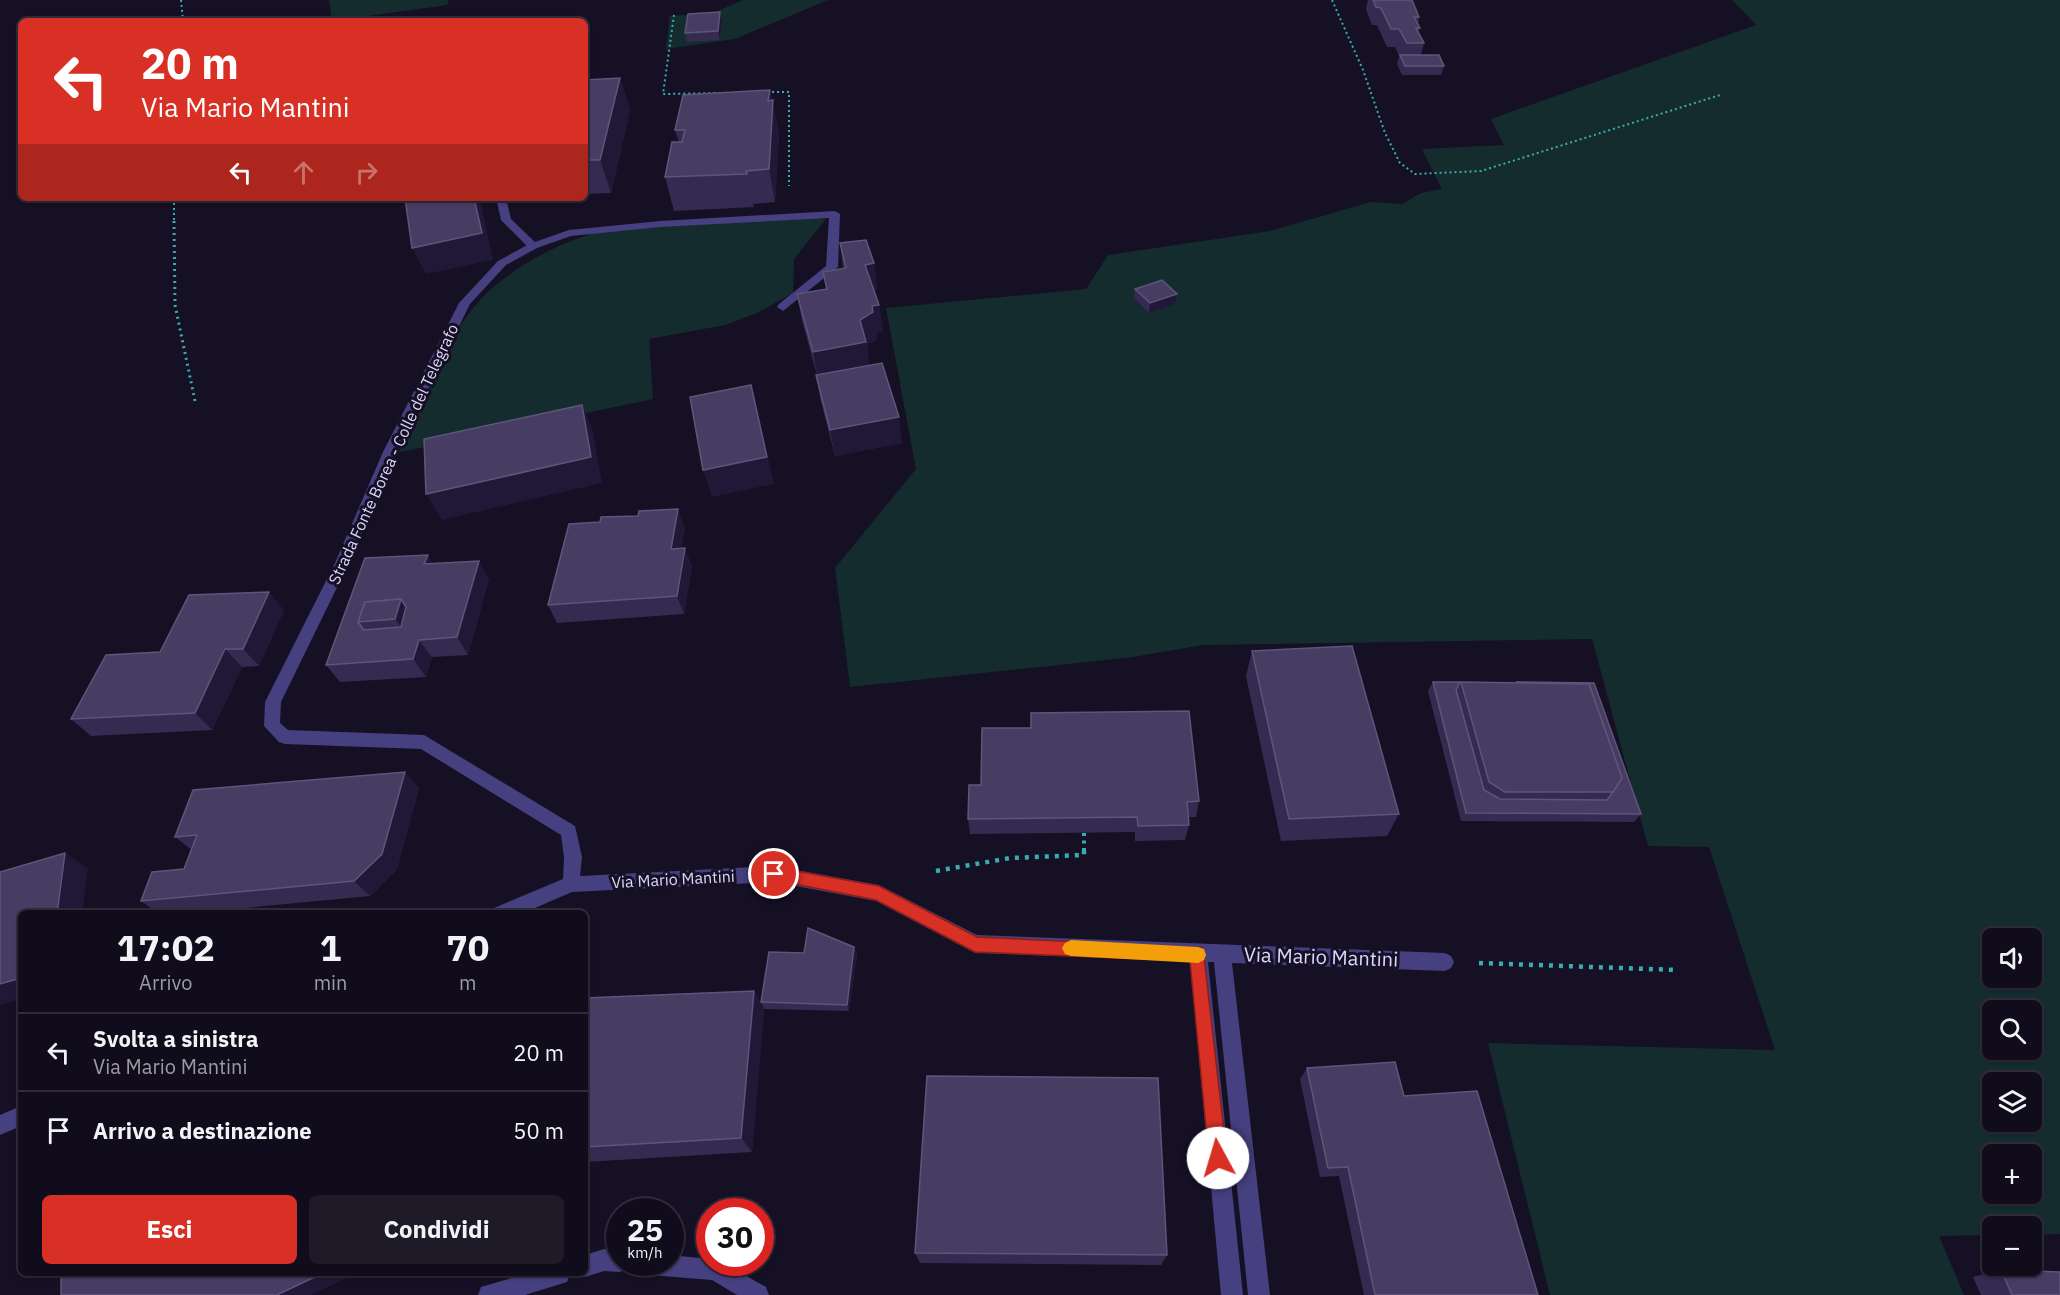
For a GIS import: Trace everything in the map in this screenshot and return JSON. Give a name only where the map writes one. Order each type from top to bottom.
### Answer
[{"type":"street","points":[[502,201],[506,220],[533,246]]},
{"type":"street","name":"Strada Fonte Borea - Colle del Telegrafo","points":[[571,884],[573,851],[569,831],[424,742],[285,737],[272,726],[273,702],[342,563],[390,452],[465,303],[502,263],[533,246],[569,233],[588,230],[835,214],[832,267],[783,307]]},
{"type":"street","name":"Via Mario Mantini","points":[[509,910],[571,884],[774,874],[879,893],[975,945],[1445,962]]},
{"type":"street","points":[[1198,953],[1232,1295]]},
{"type":"street","points":[[1222,954],[1259,1295]]},
{"type":"street","points":[[0,1125],[18,1117]]},
{"type":"street","points":[[588,1265],[606,1260]]},
{"type":"street","points":[[684,1267],[715,1270],[758,1295]]},
{"type":"street","points":[[489,1295],[552,1276]]},
{"type":"path","points":[[182,0],[183,18]]},
{"type":"path","points":[[1332,0],[1363,70],[1385,133],[1400,163],[1415,174],[1481,171],[1720,95]]},
{"type":"path","points":[[674,15],[663,94],[732,93]]},
{"type":"path","points":[[766,92],[789,92],[790,216]]},
{"type":"path","points":[[174,201],[175,305],[195,401]]},
{"type":"path","points":[[936,871],[972,862],[1018,855],[1084,855],[1084,833]]},
{"type":"path","points":[[263,910],[264,906]]},
{"type":"path","points":[[1445,962],[1677,970]]},
{"type":"green space","points":[[329,0],[449,0],[447,5],[354,18],[332,18]]},
{"type":"green space","points":[[743,0],[828,0],[735,39],[666,49],[670,16],[713,13]]},
{"type":"green space","points":[[1732,0],[2060,0],[2060,1234],[2042,1235],[2042,1216],[1982,1216],[1982,1235],[1939,1236],[1964,1295],[1550,1295],[1488,1043],[1775,1050],[1709,847],[1648,846],[1592,639],[1203,645],[1133,657],[850,687],[835,568],[916,469],[886,308],[1086,289],[1108,255],[1270,231],[1371,202],[1402,204],[1421,193],[1442,189],[1422,149],[1504,145],[1491,119],[1756,25]]},
{"type":"green space","points":[[790,216],[826,219],[794,259],[793,293],[757,313],[725,325],[649,339],[653,399],[396,453],[442,357],[463,322],[487,293],[533,259],[602,230]]},
{"type":"building","points":[[1373,0],[1412,0],[1419,17],[1414,17],[1420,28],[1416,28],[1424,43],[1407,43],[1399,29],[1391,29],[1381,8],[1376,7]]},
{"type":"building","points":[[720,12],[718,31],[685,33],[688,14]]},
{"type":"building","points":[[1400,55],[1439,55],[1444,66],[1405,66]]},
{"type":"building","points":[[620,78],[600,160],[588,160],[588,80]]},
{"type":"building","points":[[770,90],[768,101],[773,100],[769,169],[746,171],[747,174],[665,177],[672,142],[682,142],[685,130],[675,130],[683,95]]},
{"type":"building","points":[[405,201],[475,201],[482,233],[412,248]]},
{"type":"building","points":[[866,240],[874,263],[865,265],[879,305],[872,306],[873,312],[860,320],[866,342],[813,352],[797,294],[827,289],[823,272],[846,268],[840,243]]},
{"type":"building","points":[[1162,280],[1177,294],[1150,303],[1135,289]]},
{"type":"building","points":[[882,363],[899,417],[830,430],[816,375]]},
{"type":"building","points":[[751,385],[767,457],[703,470],[690,397]]},
{"type":"building","points":[[582,405],[591,457],[426,494],[424,439]]},
{"type":"building","points":[[678,509],[671,549],[685,548],[677,596],[548,605],[569,524],[600,522],[601,517],[638,516],[639,511]]},
{"type":"building","points":[[428,555],[424,564],[479,561],[457,637],[419,640],[413,659],[326,665],[365,558]],"holes":[[[401,599],[406,607],[401,627],[364,630],[358,622],[365,602]]]},
{"type":"building","points":[[269,592],[243,649],[225,649],[195,713],[71,719],[106,655],[160,652],[189,595]]},
{"type":"building","points":[[401,599],[395,619],[358,622],[365,602]]},
{"type":"building","points":[[1352,646],[1399,814],[1289,819],[1252,651]]},
{"type":"building","points":[[1433,682],[1460,682],[1456,690],[1484,790],[1500,799],[1607,800],[1622,778],[1589,684],[1516,682],[1594,683],[1641,814],[1466,813]]},
{"type":"building","points":[[1461,682],[1589,684],[1622,778],[1613,792],[1505,792],[1489,782]]},
{"type":"building","points":[[1189,711],[1199,801],[1187,802],[1189,825],[1138,826],[1137,817],[968,819],[969,785],[981,785],[982,728],[1031,728],[1031,713]]},
{"type":"building","points":[[405,772],[382,854],[354,881],[141,901],[152,872],[184,869],[197,835],[175,837],[193,790]]},
{"type":"building","points":[[65,853],[58,910],[18,910],[18,979],[0,984],[0,872]]},
{"type":"building","points":[[808,928],[854,947],[847,1005],[761,1002],[769,952],[804,953]]},
{"type":"building","points":[[754,991],[741,1138],[588,1147],[588,998]]},
{"type":"building","points":[[1395,1062],[1404,1096],[1477,1091],[1538,1295],[1375,1295],[1348,1167],[1328,1168],[1307,1068]]},
{"type":"building","points":[[927,1076],[1158,1078],[1167,1255],[915,1253]]},
{"type":"building","points":[[2042,1271],[2060,1272],[2060,1295],[2012,1295],[2004,1276],[2042,1276]]},
{"type":"building","points":[[61,1276],[317,1276],[277,1295],[61,1295]]},
{"type":"slow traffic","points":[[1071,948],[1198,953],[1198,955]]},
{"type":"route","points":[[774,874],[879,893],[975,945],[1198,953],[1218,1158]]}]
